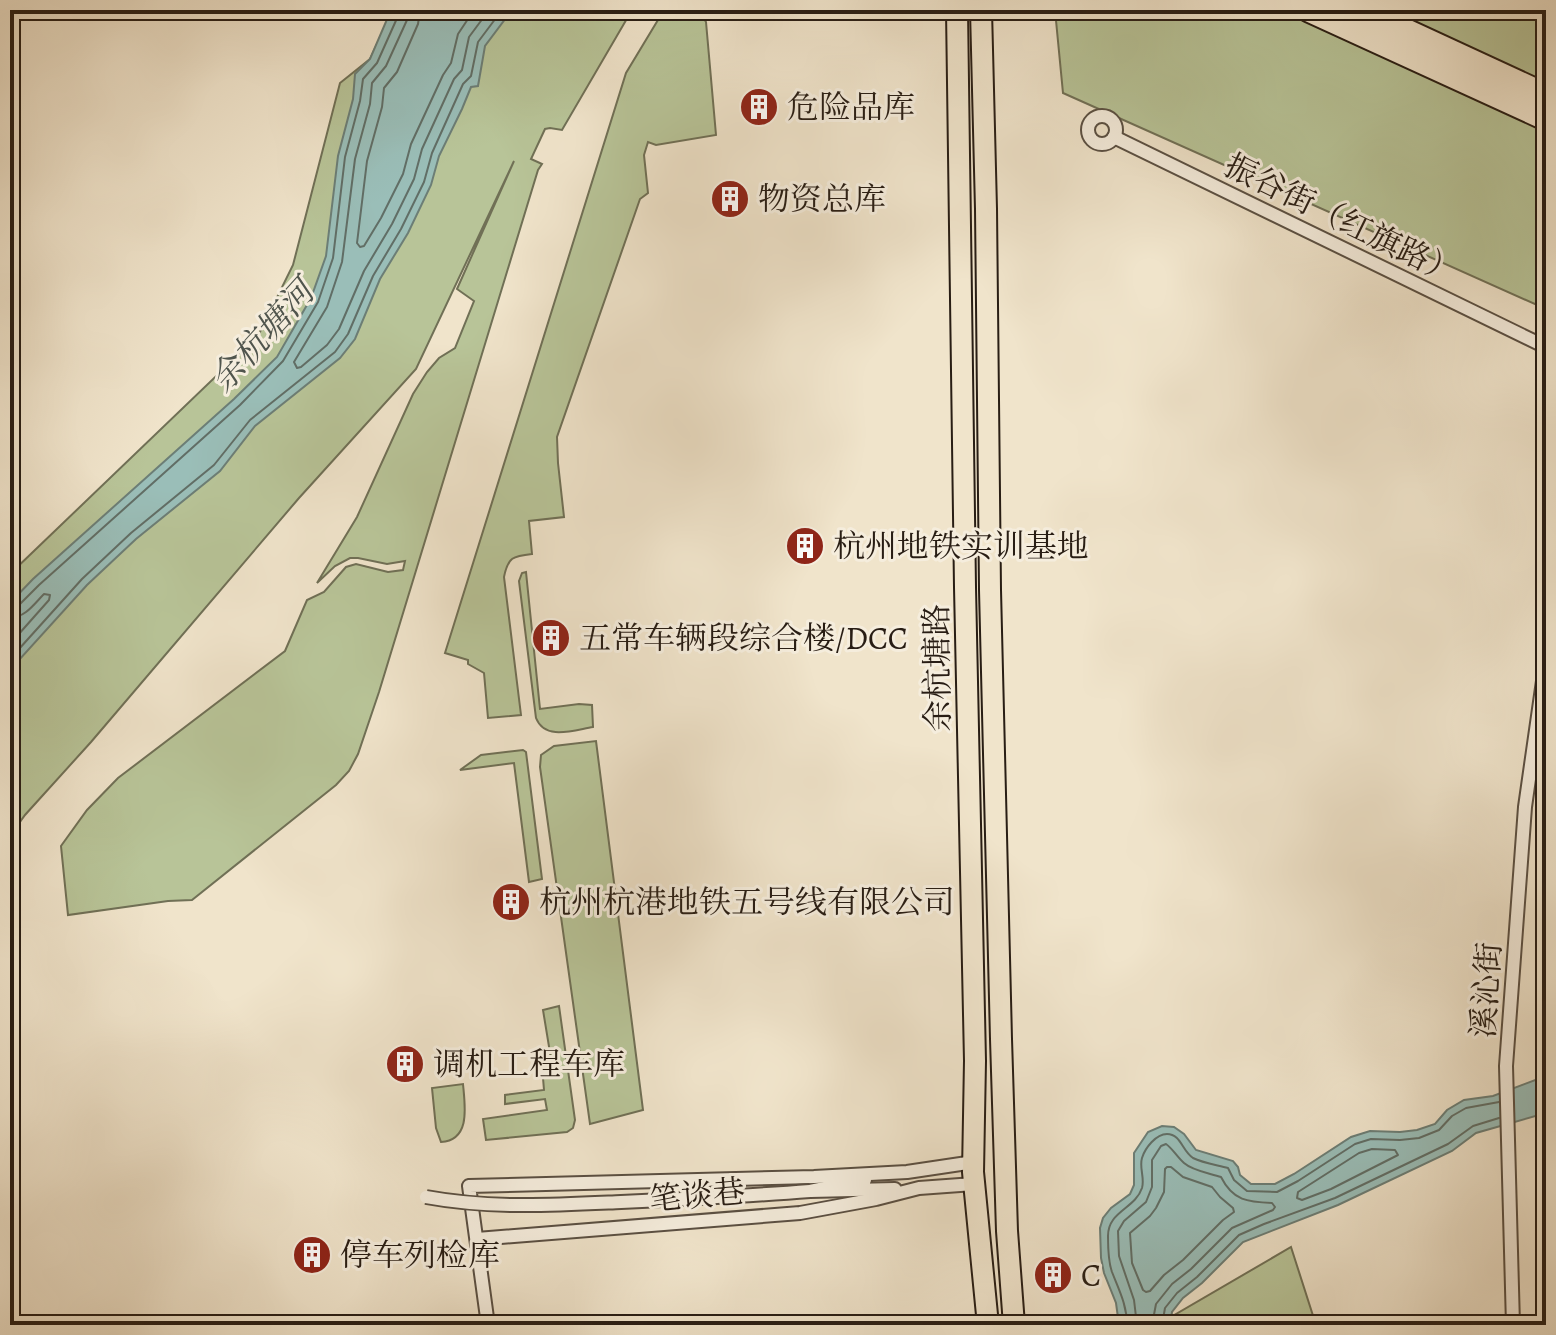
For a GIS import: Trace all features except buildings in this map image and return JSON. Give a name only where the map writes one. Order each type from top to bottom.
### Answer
[{"type":"highway","points":[[1310,10],[1546,118]]},
{"type":"highway","points":[[1360,10],[1546,96]]},
{"type":"main road","name":"余杭塘路","points":[[957,10],[975,1061],[974,1184],[988,1325]]},
{"type":"main road","name":"余杭塘路","points":[[981,10],[1000,1008],[1007,1231],[1014,1325]]},
{"type":"street","name":"振谷街（红旗路）","points":[[1114,137],[1546,347]]},
{"type":"street","name":"溪沁街","points":[[1513,1325],[1506,1066],[1525,807],[1546,660]]},
{"type":"street","name":"笔谈巷","points":[[810,1191],[974,1162]]},
{"type":"street","name":"笔谈巷","points":[[907,1172],[469,1186],[477,1239],[800,1213],[919,1188]]},
{"type":"street","name":"笔谈巷","points":[[426,1197],[508,1206],[974,1184]]},
{"type":"street","points":[[477,1239],[488,1325]]},
{"type":"green space","points":[[393,10],[632,10],[562,130],[545,129],[531,159],[542,164],[379,692],[349,771],[336,785],[192,900],[68,915],[61,846],[87,810],[118,778],[285,651],[307,600],[324,592],[346,567],[356,564],[388,572],[403,570],[405,561],[387,564],[350,558],[335,566],[317,583],[357,517],[413,394],[439,358],[455,348],[474,301],[457,289],[514,161],[416,369],[299,498],[10,836],[10,574],[258,336],[293,265],[340,83],[370,59]]},
{"type":"green space","points":[[664,10],[699,10],[706,22],[716,135],[656,145],[648,142],[644,155],[648,193],[640,199],[557,437],[564,517],[529,521],[532,554],[512,559],[504,577],[521,715],[488,718],[484,673],[468,664],[468,660],[445,653],[626,73]]},
{"type":"green space","points":[[1055,10],[1546,10],[1546,309],[1063,93]]},
{"type":"green space","points":[[526,572],[540,709],[592,705],[593,727],[553,732],[546,730],[536,718],[519,581],[522,573]]},
{"type":"green space","points":[[596,741],[643,1110],[590,1124],[540,767],[541,755],[554,746]]},
{"type":"green space","points":[[526,752],[542,879],[529,882],[514,763],[460,770],[481,755]]},
{"type":"green space","points":[[559,1006],[575,1120],[573,1128],[567,1132],[486,1140],[483,1119],[547,1110],[545,1099],[505,1104],[505,1095],[544,1090],[543,1078],[554,1077],[543,1010]]},
{"type":"green space","points":[[463,1084],[465,1111],[462,1129],[451,1140],[441,1142],[436,1128],[432,1088]]},
{"type":"green space","points":[[1291,1247],[1316,1325],[1173,1325],[1171,1317]]},
{"type":"water","points":[[391,10],[512,10],[485,46],[478,86],[471,87],[439,156],[431,185],[408,233],[380,279],[355,339],[340,358],[255,426],[220,471],[136,539],[87,585],[10,670],[10,603],[277,357],[311,298],[326,256],[338,156],[353,99],[355,74],[370,59]]},
{"type":"water","points":[[1546,1076],[1546,1113],[1476,1133],[1452,1151],[1338,1205],[1243,1242],[1183,1298],[1172,1312],[1170,1325],[1119,1325],[1116,1303],[1101,1258],[1100,1228],[1111,1208],[1130,1194],[1134,1185],[1134,1153],[1148,1132],[1162,1126],[1174,1127],[1196,1150],[1233,1161],[1240,1175],[1251,1184],[1275,1184],[1351,1137],[1370,1131],[1417,1130],[1435,1124],[1447,1110],[1464,1100],[1493,1096]]},
{"type":"place","name":"危险品库","points":[[759,107]]},
{"type":"place","name":"物资总库","points":[[730,199]]},
{"type":"place","name":"杭州地铁实训基地","points":[[805,546]]},
{"type":"place","name":"五常车辆段综合楼/DCC","points":[[551,638]]},
{"type":"place","name":"杭州杭港地铁五号线有限公司","points":[[511,902]]},
{"type":"place","name":"调机工程车库","points":[[405,1064]]},
{"type":"place","name":"停车列检库","points":[[312,1255]]},
{"type":"place","name":"C","points":[[1053,1275]]},
{"type":"water label","name":"余杭塘河","points":[[262,336]]}]
